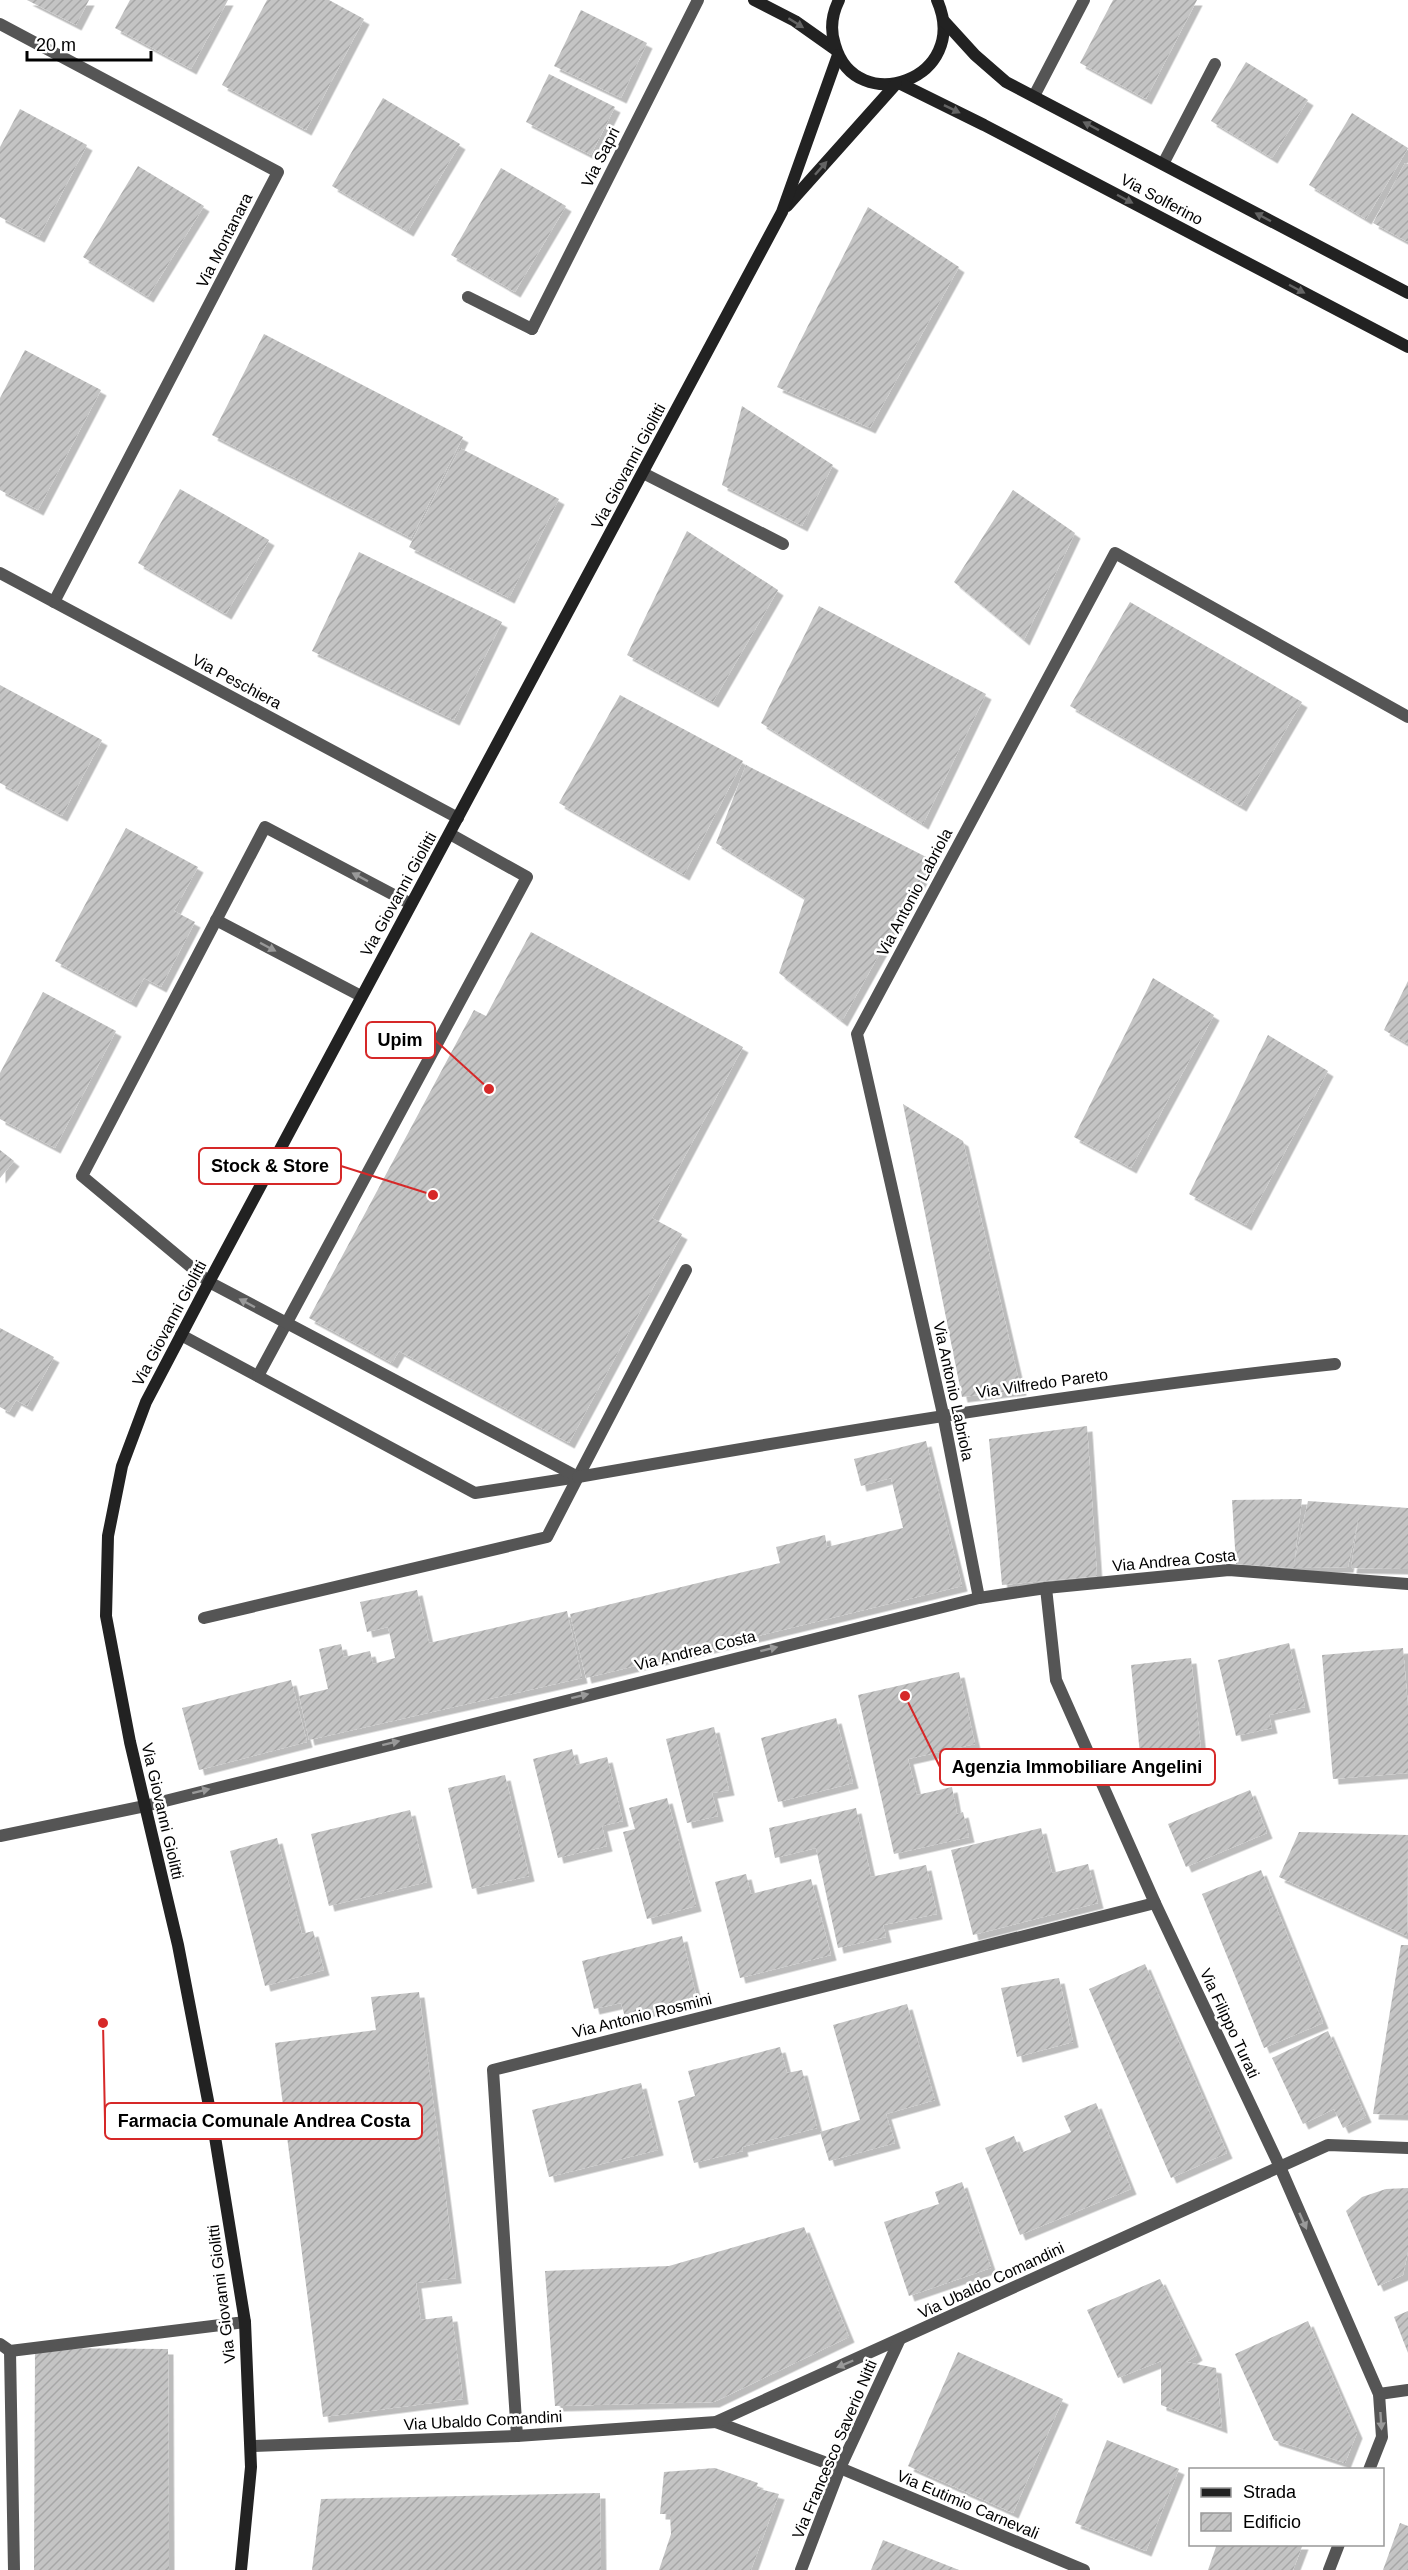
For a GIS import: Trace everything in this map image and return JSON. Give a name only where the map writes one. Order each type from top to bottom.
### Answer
[{"type":"street","name":"Via Sapri","points":[[468,297],[532,329],[698,0]]},
{"type":"street","name":"Via Solferino","points":[[754,0],[795,21],[837,53],[849,69],[862,78],[878,84],[897,84],[915,78],[928,68],[938,54],[944,38],[941,8]]},
{"type":"street","points":[[837,53],[832,34],[832,18],[839,0]]},
{"type":"street","points":[[1034,96],[1084,0]]},
{"type":"street","name":"Via Solferino","points":[[941,8],[975,55],[1006,82],[1408,293]]},
{"type":"street","name":"Via Montanara","points":[[0,24],[278,172],[54,602]]},
{"type":"street","name":"Via Giovanni Giolitti","points":[[241,2570],[251,2446],[245,2322],[213,2126],[178,1945],[145,1806],[106,1616],[108,1536],[122,1466],[146,1402],[181,1335],[782,212],[837,53]]},
{"type":"street","points":[[1163,164],[1215,64]]},
{"type":"street","name":"Via Solferino","points":[[897,84],[984,125],[1408,347]]},
{"type":"street","name":"Via Giovanni Giolitti","points":[[782,212],[897,84]]},
{"type":"street","points":[[643,472],[783,544]]},
{"type":"street","name":"Via Antonio Labriola","points":[[979,1598],[943,1414],[857,1034],[1115,553],[1408,717]]},
{"type":"street","name":"Via Peschiera","points":[[0,573],[458,818]]},
{"type":"street","points":[[411,904],[265,827],[82,1176],[209,1282],[578,1477]]},
{"type":"street","points":[[258,1376],[526,877],[450,834]]},
{"type":"street","points":[[216,920],[361,996]]},
{"type":"street","points":[[204,1618],[547,1537],[686,1270]]},
{"type":"street","name":"Via Vilfredo Pareto","points":[[181,1335],[475,1493],[943,1414],[1172,1382],[1335,1364]]},
{"type":"street","name":"Via Andrea Costa","points":[[0,1836],[145,1806],[979,1598],[1046,1588],[1229,1570],[1408,1584]]},
{"type":"street","name":"Via Filippo Turati","points":[[1046,1588],[1056,1680],[1155,1903],[1280,2167],[1379,2394],[1382,2436],[1369,2468]]},
{"type":"street","name":"Via Antonio Rosmini","points":[[517,2436],[493,2070],[1155,1903]]},
{"type":"street","name":"Via Ubaldo Comandini","points":[[251,2446],[517,2436],[716,2422],[1328,2145],[1408,2148]]},
{"type":"street","points":[[14,2570],[5,2347],[245,2322]]},
{"type":"street","name":"Via Francesco Saverio Nitti","points":[[801,2570],[840,2468],[899,2341]]},
{"type":"street","points":[[1379,2394],[1408,2390]]},
{"type":"street","name":"Via Ubaldo Comandini","points":[[716,2422],[840,2468]]},
{"type":"street","name":"Via Eutimio Carnevali","points":[[840,2468],[1084,2570]]},
{"type":"street","points":[[1329,2570],[1338,2546]]},
{"type":"building","points":[[27,0],[89,0],[76,25]]},
{"type":"building","points":[[130,0],[228,0],[191,69],[115,28]]},
{"type":"building","points":[[267,0],[329,0],[364,19],[306,130],[222,85]]},
{"type":"building","points":[[1113,0],[1197,0],[1146,99],[1080,63]]},
{"type":"building","points":[[581,10],[647,43],[621,98],[554,66]]},
{"type":"building","points":[[1246,62],[1308,100],[1272,158],[1211,121]]},
{"type":"building","points":[[549,74],[615,107],[591,155],[526,122]]},
{"type":"building","points":[[383,98],[460,144],[408,231],[332,186]]},
{"type":"building","points":[[20,109],[87,145],[39,237],[0,217],[0,147]]},
{"type":"building","points":[[1352,113],[1408,148],[1366,219],[1309,185]]},
{"type":"building","points":[[1405,163],[1408,164],[1408,242],[1373,223]]},
{"type":"building","points":[[138,166],[204,206],[148,297],[83,257]]},
{"type":"building","points":[[501,168],[566,206],[515,292],[451,255]]},
{"type":"building","points":[[868,207],[959,267],[870,428],[777,387]]},
{"type":"building","points":[[264,334],[463,437],[411,538],[212,435]]},
{"type":"building","points":[[25,350],[101,390],[38,510],[0,490],[0,398]]},
{"type":"building","points":[[742,406],[833,465],[802,526],[722,485]]},
{"type":"building","points":[[460,448],[559,499],[509,598],[409,547]]},
{"type":"building","points":[[180,489],[269,540],[226,614],[138,563]]},
{"type":"building","points":[[1013,490],[1075,533],[1024,640],[954,582]]},
{"type":"building","points":[[687,531],[778,590],[713,702],[627,655]]},
{"type":"building","points":[[359,552],[502,622],[454,720],[312,651]]},
{"type":"building","points":[[1130,602],[1302,702],[1241,806],[1070,706]]},
{"type":"building","points":[[819,606],[986,694],[923,824],[761,723]]},
{"type":"building","points":[[0,685],[102,740],[62,816],[0,783]]},
{"type":"building","points":[[620,695],[743,761],[684,875],[559,803]]},
{"type":"building","points":[[746,765],[932,860],[842,1021],[779,973],[805,898],[716,843]]},
{"type":"building","points":[[126,828],[198,867],[174,911],[195,922],[161,987],[144,978],[131,1002],[55,961]]},
{"type":"building","points":[[531,932],[743,1047],[652,1218],[682,1234],[569,1443],[399,1351],[392,1363],[309,1318],[474,1010],[486,1016]]},
{"type":"building","points":[[1153,978],[1214,1015],[1131,1168],[1074,1137]]},
{"type":"building","points":[[1408,981],[1408,1044],[1384,1030]]},
{"type":"building","points":[[43,992],[116,1031],[55,1148],[0,1119],[0,1073]]},
{"type":"building","points":[[1268,1035],[1328,1071],[1246,1225],[1189,1194]]},
{"type":"building","points":[[903,1104],[963,1141],[1021,1390],[962,1397]]},
{"type":"building","points":[[0,1150],[14,1161],[0,1178]]},
{"type":"building","points":[[0,1328],[54,1357],[27,1406],[16,1400],[9,1412],[0,1407]]},
{"type":"building","points":[[1087,1426],[1097,1576],[1002,1585],[989,1439]]},
{"type":"building","points":[[926,1441],[962,1586],[586,1678],[570,1614],[780,1563],[776,1547],[825,1535],[827,1547],[903,1528],[891,1478],[861,1486],[854,1459]]},
{"type":"building","points":[[1302,1499],[1294,1564],[1308,1501],[1408,1508],[1408,1569],[1351,1568],[1359,1515],[1348,1567],[1294,1568],[1236,1564],[1232,1500]]},
{"type":"building","points":[[417,1590],[429,1643],[567,1611],[582,1678],[309,1740],[299,1696],[328,1689],[319,1649],[341,1644],[344,1657],[370,1651],[373,1664],[395,1658],[388,1627],[367,1632],[360,1602]]},
{"type":"building","points":[[1289,1643],[1305,1707],[1269,1715],[1272,1728],[1236,1736],[1218,1660]]},
{"type":"building","points":[[1403,1648],[1408,1707],[1408,1773],[1333,1779],[1322,1655]]},
{"type":"building","points":[[1191,1658],[1203,1767],[1142,1774],[1131,1665]]},
{"type":"building","points":[[959,1672],[975,1744],[908,1759],[917,1795],[952,1787],[957,1814],[963,1812],[969,1837],[894,1854],[858,1695]]},
{"type":"building","points":[[291,1680],[307,1742],[199,1770],[182,1708]]},
{"type":"building","points":[[836,1718],[853,1783],[778,1802],[761,1738]]},
{"type":"building","points":[[714,1727],[729,1790],[712,1793],[718,1816],[687,1823],[666,1739]]},
{"type":"building","points":[[572,1749],[576,1765],[607,1757],[623,1821],[602,1826],[607,1846],[558,1858],[533,1759]]},
{"type":"building","points":[[505,1775],[529,1876],[472,1889],[448,1788]]},
{"type":"building","points":[[1250,1790],[1267,1833],[1186,1867],[1168,1824]]},
{"type":"building","points":[[667,1798],[696,1906],[647,1919],[623,1832],[635,1829],[629,1808]]},
{"type":"building","points":[[856,1808],[871,1877],[926,1865],[937,1914],[883,1925],[886,1937],[838,1948],[816,1848],[775,1858],[769,1828]]},
{"type":"building","points":[[410,1810],[427,1882],[329,1906],[311,1834]]},
{"type":"building","points":[[1041,1828],[1052,1873],[1088,1864],[1098,1903],[973,1935],[951,1850]]},
{"type":"building","points":[[1299,1832],[1408,1835],[1407,1936],[1279,1877]]},
{"type":"building","points":[[277,1838],[302,1934],[313,1931],[324,1970],[265,1986],[230,1851]]},
{"type":"building","points":[[1261,1870],[1323,2023],[1264,2048],[1202,1894]]},
{"type":"building","points":[[746,1874],[751,1894],[811,1879],[831,1955],[740,1978],[715,1882]]},
{"type":"building","points":[[682,1936],[697,1999],[625,2017],[621,2003],[594,2009],[582,1961]]},
{"type":"building","points":[[1401,1945],[1408,1945],[1408,2115],[1373,2114]]},
{"type":"building","points":[[1145,1964],[1227,2153],[1171,2178],[1089,1989]]},
{"type":"building","points":[[1059,1978],[1073,2042],[1017,2057],[1001,1988]]},
{"type":"building","points":[[419,1992],[456,2278],[416,2283],[421,2320],[452,2316],[463,2399],[323,2417],[275,2043],[376,2030],[371,1997]]},
{"type":"building","points":[[907,2004],[935,2100],[886,2114],[895,2143],[829,2161],[820,2132],[860,2120],[833,2025]]},
{"type":"building","points":[[1328,2031],[1366,2117],[1343,2128],[1334,2109],[1303,2124],[1272,2058]]},
{"type":"building","points":[[780,2047],[787,2073],[802,2070],[817,2128],[742,2147],[743,2151],[694,2163],[678,2101],[695,2096],[688,2071]]},
{"type":"building","points":[[641,2083],[658,2150],[549,2177],[532,2110]]},
{"type":"building","points":[[1096,2103],[1131,2189],[1020,2235],[985,2148],[1014,2136],[1021,2153],[1071,2132],[1064,2116]]},
{"type":"building","points":[[962,2182],[991,2268],[909,2296],[884,2222],[939,2204],[935,2192]]},
{"type":"building","points":[[1408,2188],[1408,2251],[1403,2275],[1378,2286],[1346,2211],[1362,2197],[1386,2189]]},
{"type":"building","points":[[804,2227],[849,2337],[714,2402],[555,2406],[545,2271],[669,2266]]},
{"type":"building","points":[[1160,2279],[1197,2355],[1186,2362],[1216,2368],[1222,2428],[1161,2405],[1161,2361],[1118,2378],[1087,2310]]},
{"type":"building","points":[[1408,2311],[1408,2353],[1394,2317]]},
{"type":"building","points":[[1308,2321],[1357,2433],[1345,2463],[1274,2440],[1235,2354]]},
{"type":"building","points":[[35,2348],[168,2349],[169,2570],[34,2570]]},
{"type":"building","points":[[958,2352],[1063,2399],[1013,2513],[908,2466]]},
{"type":"building","points":[[1107,2440],[1179,2469],[1146,2551],[1075,2523]]},
{"type":"building","points":[[715,2468],[758,2483],[756,2488],[779,2494],[751,2570],[659,2570],[671,2534],[670,2514],[660,2514],[664,2472]]},
{"type":"building","points":[[600,2493],[601,2570],[312,2570],[321,2499]]},
{"type":"building","points":[[1400,2523],[1408,2526],[1408,2570],[1383,2570]]},
{"type":"building","points":[[883,2540],[959,2570],[871,2570]]},
{"type":"building","points":[[1216,2546],[1302,2546],[1293,2570],[1208,2570]]},
{"type":"place","name":"Upim","points":[[489,1089]]},
{"type":"place","name":"Stock & Store","points":[[433,1195]]},
{"type":"place","name":"Agenzia Immobiliare Angelini","points":[[905,1696]]},
{"type":"place","name":"Farmacia Comunale Andrea Costa","points":[[103,2023]]}]
